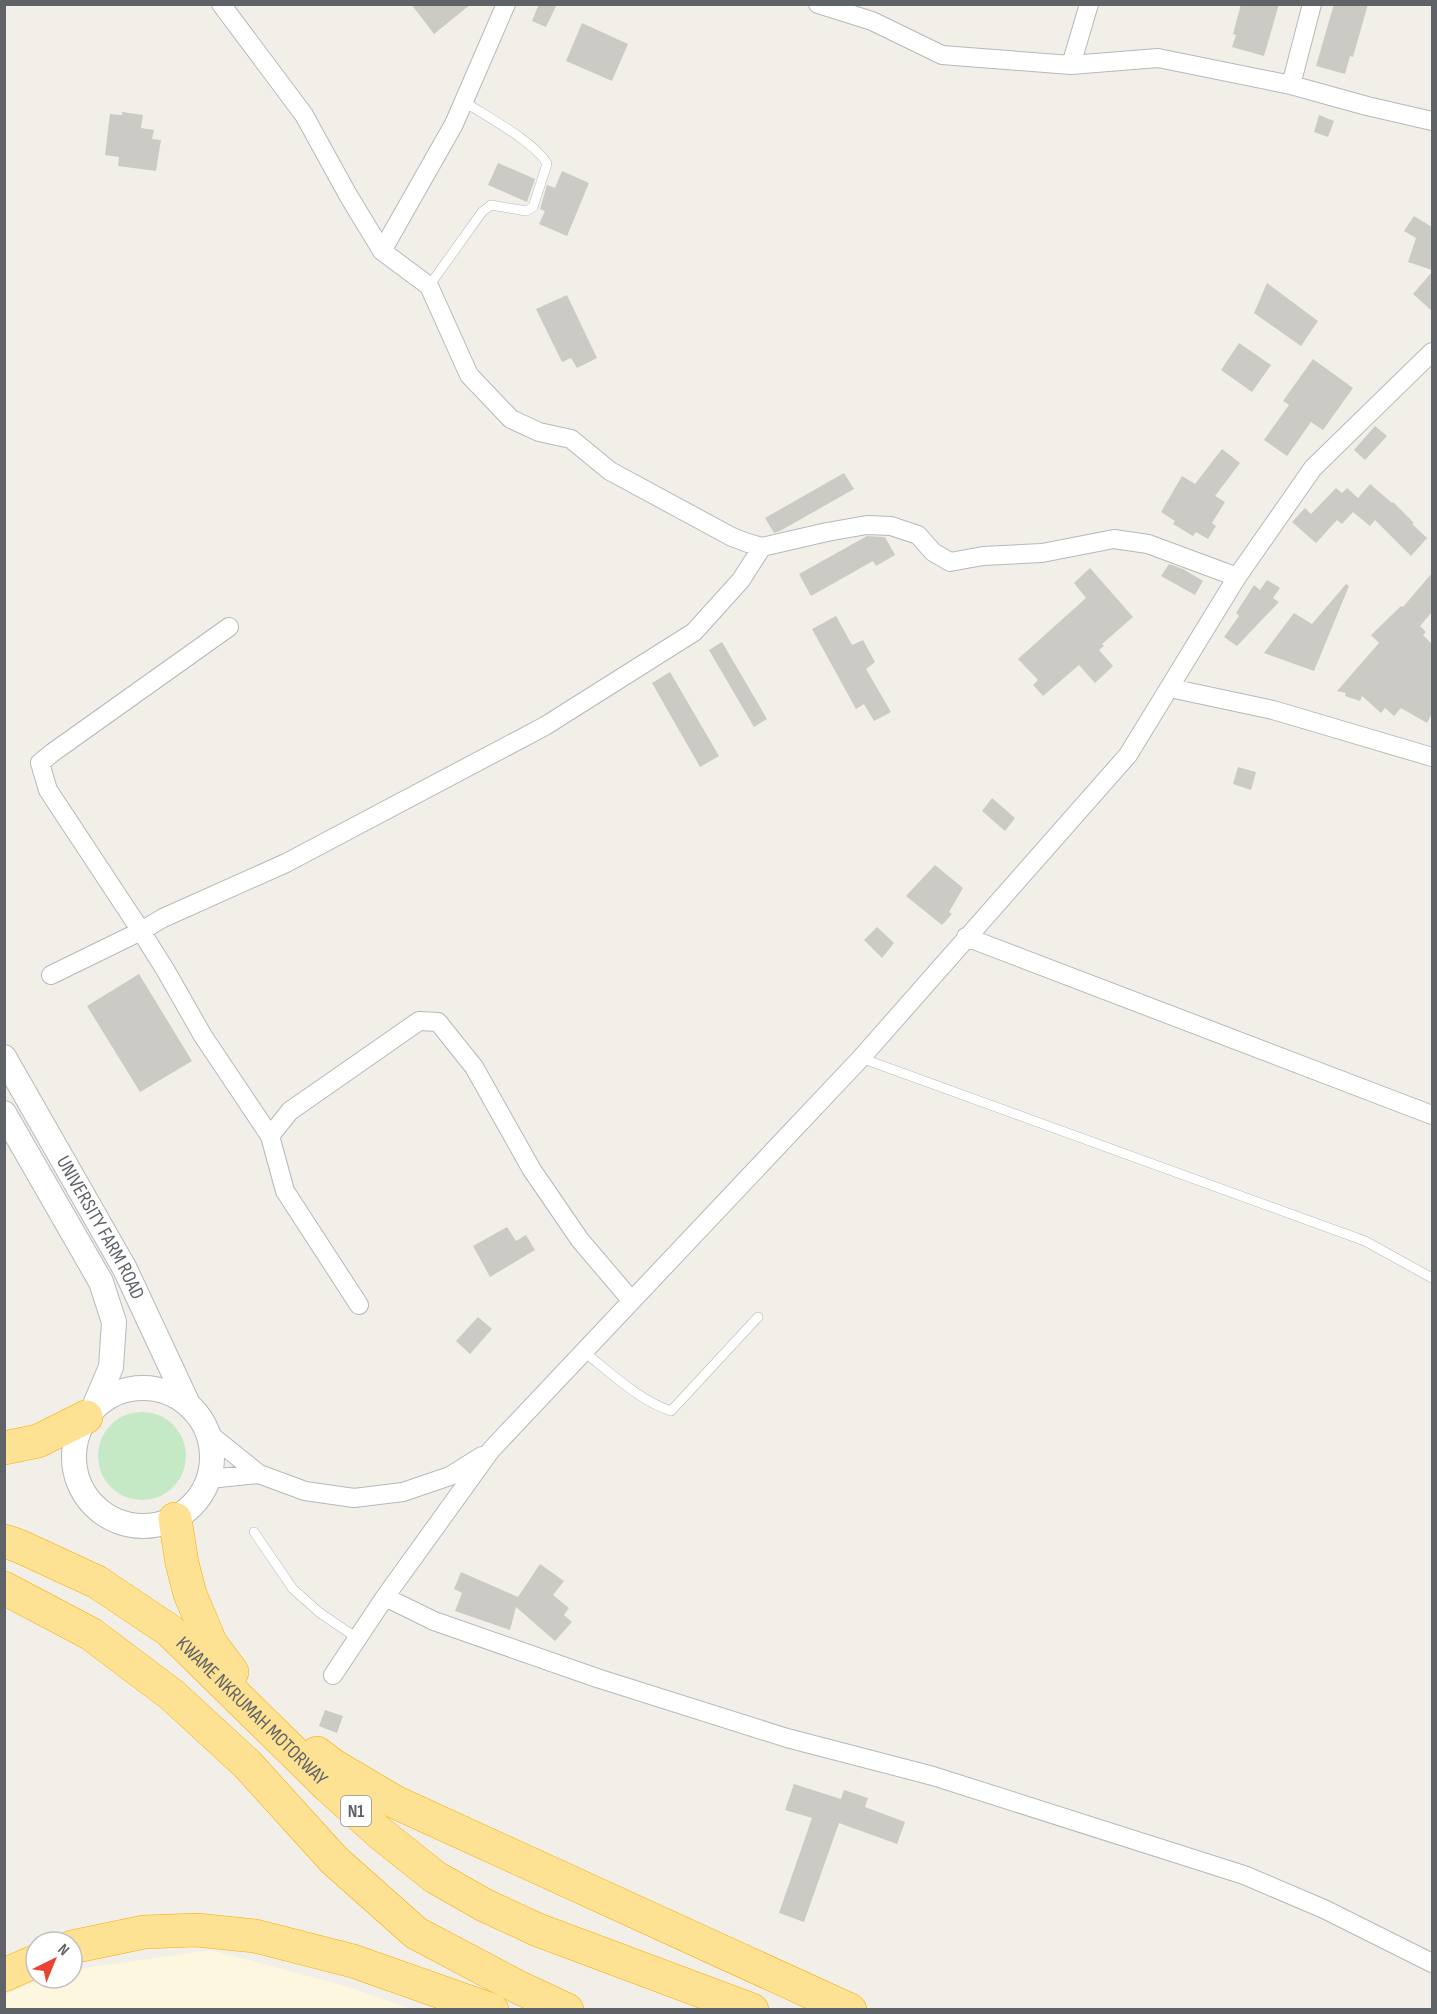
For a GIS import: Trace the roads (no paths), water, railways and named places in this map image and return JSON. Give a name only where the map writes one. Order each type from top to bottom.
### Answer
[{"type":"highway","points":[[4,1448],[38,1441],[90,1412]]},
{"type":"highway","points":[[175,1519],[190,1594],[211,1644],[239,1682],[306,1745],[334,1766],[395,1802],[850,2010]]},
{"type":"highway","name":"KWAME NKRUMAH MOTORWAY","points":[[4,1541],[98,1582],[170,1631],[329,1787],[381,1834],[435,1877],[484,1905],[538,1930],[752,2010]]},
{"type":"highway","name":"N1","points":[[4,1588],[91,1634],[172,1695],[247,1764],[334,1860],[416,1933],[567,2010]]},
{"type":"highway","points":[[84,1944],[144,1932],[197,1930],[255,1936],[352,1961],[492,2010]]},
{"type":"highway","points":[[4,1976],[24,1967]]},
{"type":"street","points":[[221,4],[304,115],[382,251],[429,286],[469,375],[511,419],[538,432],[571,439],[609,471],[732,537],[762,547],[867,525],[891,526],[918,535],[933,552],[950,562],[983,556],[1042,554],[1114,539],[1148,544],[1237,577]]},
{"type":"street","points":[[382,251],[454,124],[506,4]]},
{"type":"street","points":[[818,4],[874,13],[942,55],[1071,65],[1158,58],[1291,85],[1432,121]]},
{"type":"street","points":[[1071,65],[1089,4]]},
{"type":"street","points":[[1291,85],[1312,4]]},
{"type":"street","points":[[333,1675],[385,1597],[491,1450],[861,1058],[1128,755],[1237,577],[1313,468],[1432,352]]},
{"type":"street","points":[[51,975],[163,918],[286,864],[545,726],[694,632],[741,580],[762,547]]},
{"type":"street","points":[[229,627],[40,763],[48,790],[141,931],[203,1036],[270,1136],[285,1191],[359,1305]]},
{"type":"street","points":[[1170,688],[1273,710],[1432,757]]},
{"type":"street","points":[[966,937],[1432,1115]]},
{"type":"street","points":[[270,1136],[290,1111],[419,1021],[438,1022],[474,1067],[532,1170],[580,1240],[631,1300]]},
{"type":"street","name":"UNIVERSITY FARM ROAD","points":[[4,1057],[125,1269],[188,1404]]},
{"type":"street","name":"UNIVERSITY FARM ROAD","points":[[4,1113],[101,1282],[114,1322],[111,1367],[90,1412]]},
{"type":"street","points":[[140,1388],[165,1391],[188,1404],[200,1417],[208,1433],[212,1456],[209,1479],[201,1495],[190,1509],[175,1519],[154,1526],[133,1526],[112,1519],[94,1506],[81,1488],[74,1467],[74,1446],[79,1431],[90,1412],[115,1393],[140,1388]]},
{"type":"street","points":[[208,1433],[259,1474],[305,1491],[354,1498],[403,1492],[431,1483],[450,1476],[491,1450]]},
{"type":"street","points":[[209,1479],[259,1474]]},
{"type":"street","points":[[385,1597],[434,1621],[597,1678],[787,1738],[933,1776],[1244,1875],[1324,1909],[1432,1963]]},
{"type":"lane","points":[[429,286],[482,212],[491,205],[526,211],[533,207],[547,164],[541,155],[529,145],[463,101]]},
{"type":"lane","points":[[861,1058],[1365,1241],[1432,1278]]},
{"type":"lane","points":[[583,1351],[630,1388],[660,1408],[671,1412],[758,1317]]},
{"type":"lane","points":[[254,1532],[293,1589],[320,1613],[357,1638]]}]
